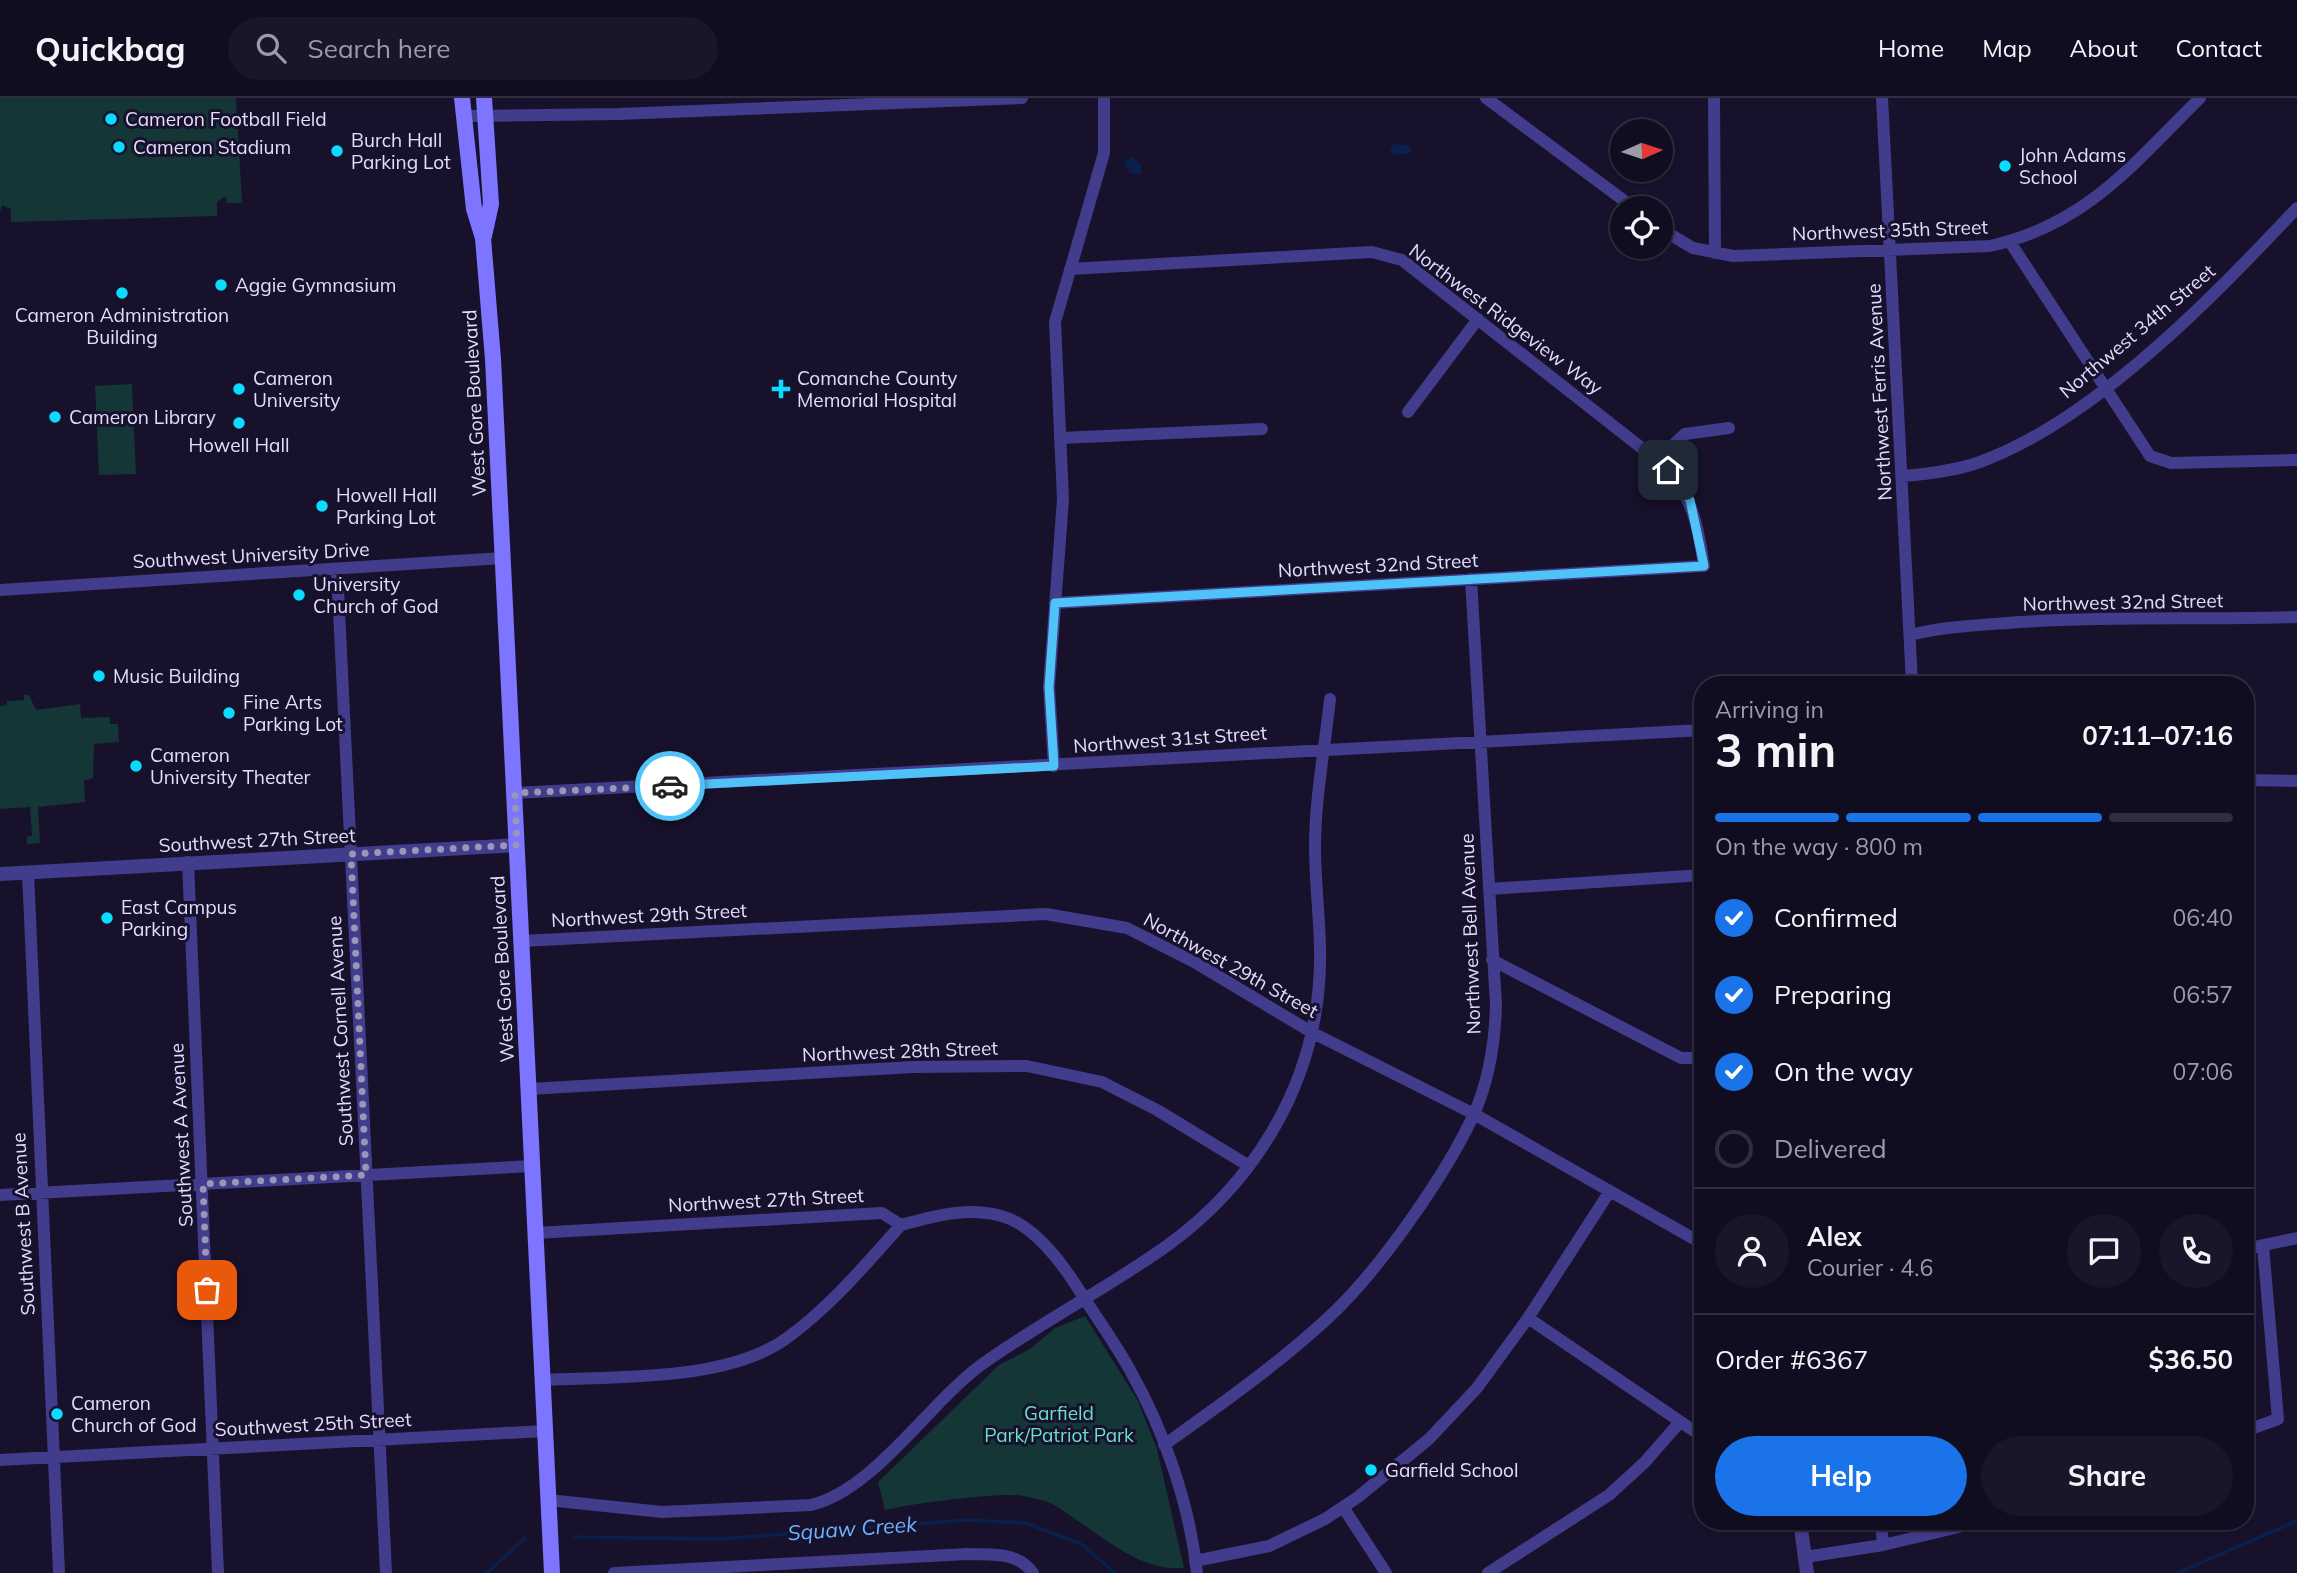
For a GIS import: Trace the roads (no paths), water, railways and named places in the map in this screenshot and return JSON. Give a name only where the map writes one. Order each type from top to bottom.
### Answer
[{"type":"main road","name":"West Gore Boulevard","points":[[462,98],[474,209],[483,238],[503,558],[552,1573]]},
{"type":"main road","name":"West Gore Boulevard","points":[[483,238],[491,204],[484,98]]},
{"type":"street","points":[[464,116],[619,114],[1022,98]]},
{"type":"street","points":[[1054,766],[1049,687],[1063,499],[1055,322],[1104,153],[1104,98]]},
{"type":"street","points":[[1486,98],[1618,196]]},
{"type":"street","points":[[1714,98],[1715,253]]},
{"type":"street","name":"Northwest Ferris Avenue","points":[[1882,98],[1912,676]]},
{"type":"street","name":"Northwest 35th Street","points":[[1673,236],[1693,248],[1732,256],[1990,246],[2010,242],[2040,232],[2095,201],[2200,98]]},
{"type":"street","name":"Northwest 34th Street","points":[[1902,476],[1933,474],[1979,463],[2063,419],[2212,297],[2297,208]]},
{"type":"street","points":[[2010,242],[2150,456],[2171,463],[2297,460]]},
{"type":"street","name":"Northwest Ridgeview Way","points":[[1070,269],[1372,252],[1402,260],[1657,460],[1678,481],[1690,500],[1704,566]]},
{"type":"street","points":[[1408,412],[1478,319]]},
{"type":"street","points":[[1657,460],[1685,433],[1729,428]]},
{"type":"street","points":[[1060,438],[1262,429]]},
{"type":"street","name":"Southwest University Drive","points":[[0,590],[503,558]]},
{"type":"street","name":"Northwest 32nd Street","points":[[1055,603],[1704,566]]},
{"type":"street","name":"Southwest Cornell Avenue","points":[[337,570],[386,1573]]},
{"type":"street","name":"Northwest Bell Avenue","points":[[1164,1445],[1257,1378],[1330,1316],[1381,1259],[1437,1177],[1474,1114],[1495,1038],[1471,579]]},
{"type":"street","name":"Northwest 32nd Street","points":[[1910,635],[1943,627],[2091,618],[2204,620],[2297,617]]},
{"type":"street","points":[[548,1500],[662,1512],[811,1505],[832,1500],[860,1479],[979,1367],[1168,1245],[1218,1202],[1249,1166],[1282,1118],[1313,1033],[1320,982],[1315,844],[1330,699]]},
{"type":"street","name":"Northwest 31st Street","points":[[515,793],[1054,766],[1325,748],[1481,744],[1611,733],[1694,730]]},
{"type":"street","points":[[2254,780],[2297,781]]},
{"type":"street","name":"Southwest 27th Street","points":[[0,874],[517,845]]},
{"type":"street","name":"Southwest A Avenue","points":[[188,862],[218,1573]]},
{"type":"street","name":"Southwest B Avenue","points":[[28,872],[40,1192],[59,1573]]},
{"type":"street","points":[[1489,889],[1694,876]]},
{"type":"street","name":"Northwest 29th Street","points":[[522,941],[1046,914],[1126,928],[1196,963],[1313,1033],[1474,1114],[1694,1239]]},
{"type":"street","points":[[1492,960],[1681,1058],[1694,1058]]},
{"type":"street","name":"Northwest 28th Street","points":[[529,1089],[913,1067],[1027,1066],[1102,1082],[1157,1110],[1249,1166]]},
{"type":"street","points":[[0,1195],[532,1166]]},
{"type":"street","points":[[542,1380],[692,1370],[743,1359],[786,1339],[841,1291],[901,1225],[945,1213],[983,1212],[1012,1220],[1051,1251],[1132,1373],[1164,1445],[1183,1504],[1196,1567],[1269,1546],[1343,1507],[1429,1439],[1477,1388],[1528,1318],[1610,1191]]},
{"type":"street","name":"Northwest 27th Street","points":[[536,1233],[883,1213],[901,1225]]},
{"type":"street","points":[[2254,1248],[2297,1238]]},
{"type":"street","points":[[2254,1428],[2278,1419],[2263,1246]]},
{"type":"street","points":[[1528,1318],[1694,1432]]},
{"type":"street","points":[[1488,1573],[1609,1495],[1679,1423]]},
{"type":"street","name":"Southwest 25th Street","points":[[0,1460],[545,1431]]},
{"type":"street","points":[[1343,1507],[1386,1573]]},
{"type":"street","points":[[1801,1530],[1807,1573]]},
{"type":"street","points":[[1882,1530],[1884,1545]]},
{"type":"street","points":[[1805,1557],[1884,1545],[1946,1530]]},
{"type":"street","points":[[614,1573],[967,1554],[1009,1556],[1025,1562],[1033,1573]]},
{"type":"water","points":[[1394,144],[1409,145],[1412,153],[1393,155],[1390,151]]},
{"type":"water","points":[[1132,157],[1141,165],[1141,174],[1130,173],[1123,162]]},
{"type":"waterway","name":"Squaw Creek","points":[[575,1537],[721,1539],[966,1520],[1026,1523],[1081,1544],[1115,1573]]},
{"type":"waterway","name":"Squaw Creek","points":[[2177,1573],[2297,1521]]},
{"type":"waterway","name":"Squaw Creek","points":[[487,1573],[525,1538]]},
{"type":"place","name":"Cameron Football Field","points":[[111,119]]},
{"type":"place","name":"Cameron Stadium","points":[[119,147]]},
{"type":"place","name":"Burch Hall Parking Lot","points":[[337,151]]},
{"type":"place","name":"John Adams School","points":[[2005,166]]},
{"type":"place","name":"Aggie Gymnasium","points":[[221,285]]},
{"type":"place","name":"Cameron Administration Building","points":[[122,293]]},
{"type":"place","name":"Cameron University","points":[[239,389]]},
{"type":"place","name":"Comanche County Memorial Hospital","points":[[781,389]]},
{"type":"place","name":"Cameron Library","points":[[55,417]]},
{"type":"place","name":"Howell Hall","points":[[239,423]]},
{"type":"place","name":"Howell Hall Parking Lot","points":[[322,506]]},
{"type":"place","name":"University Church of God","points":[[299,595]]},
{"type":"place","name":"Music Building","points":[[99,676]]},
{"type":"place","name":"Fine Arts Parking Lot","points":[[229,713]]},
{"type":"place","name":"Cameron University Theater","points":[[136,766]]},
{"type":"place","name":"East Campus Parking","points":[[107,918]]},
{"type":"place","name":"Cameron Church of God","points":[[57,1414]]},
{"type":"place","name":"Garfield School","points":[[1371,1470]]},
{"type":"park label","name":"Garfield Park/Patriot Park","points":[[1059,1424]]}]
